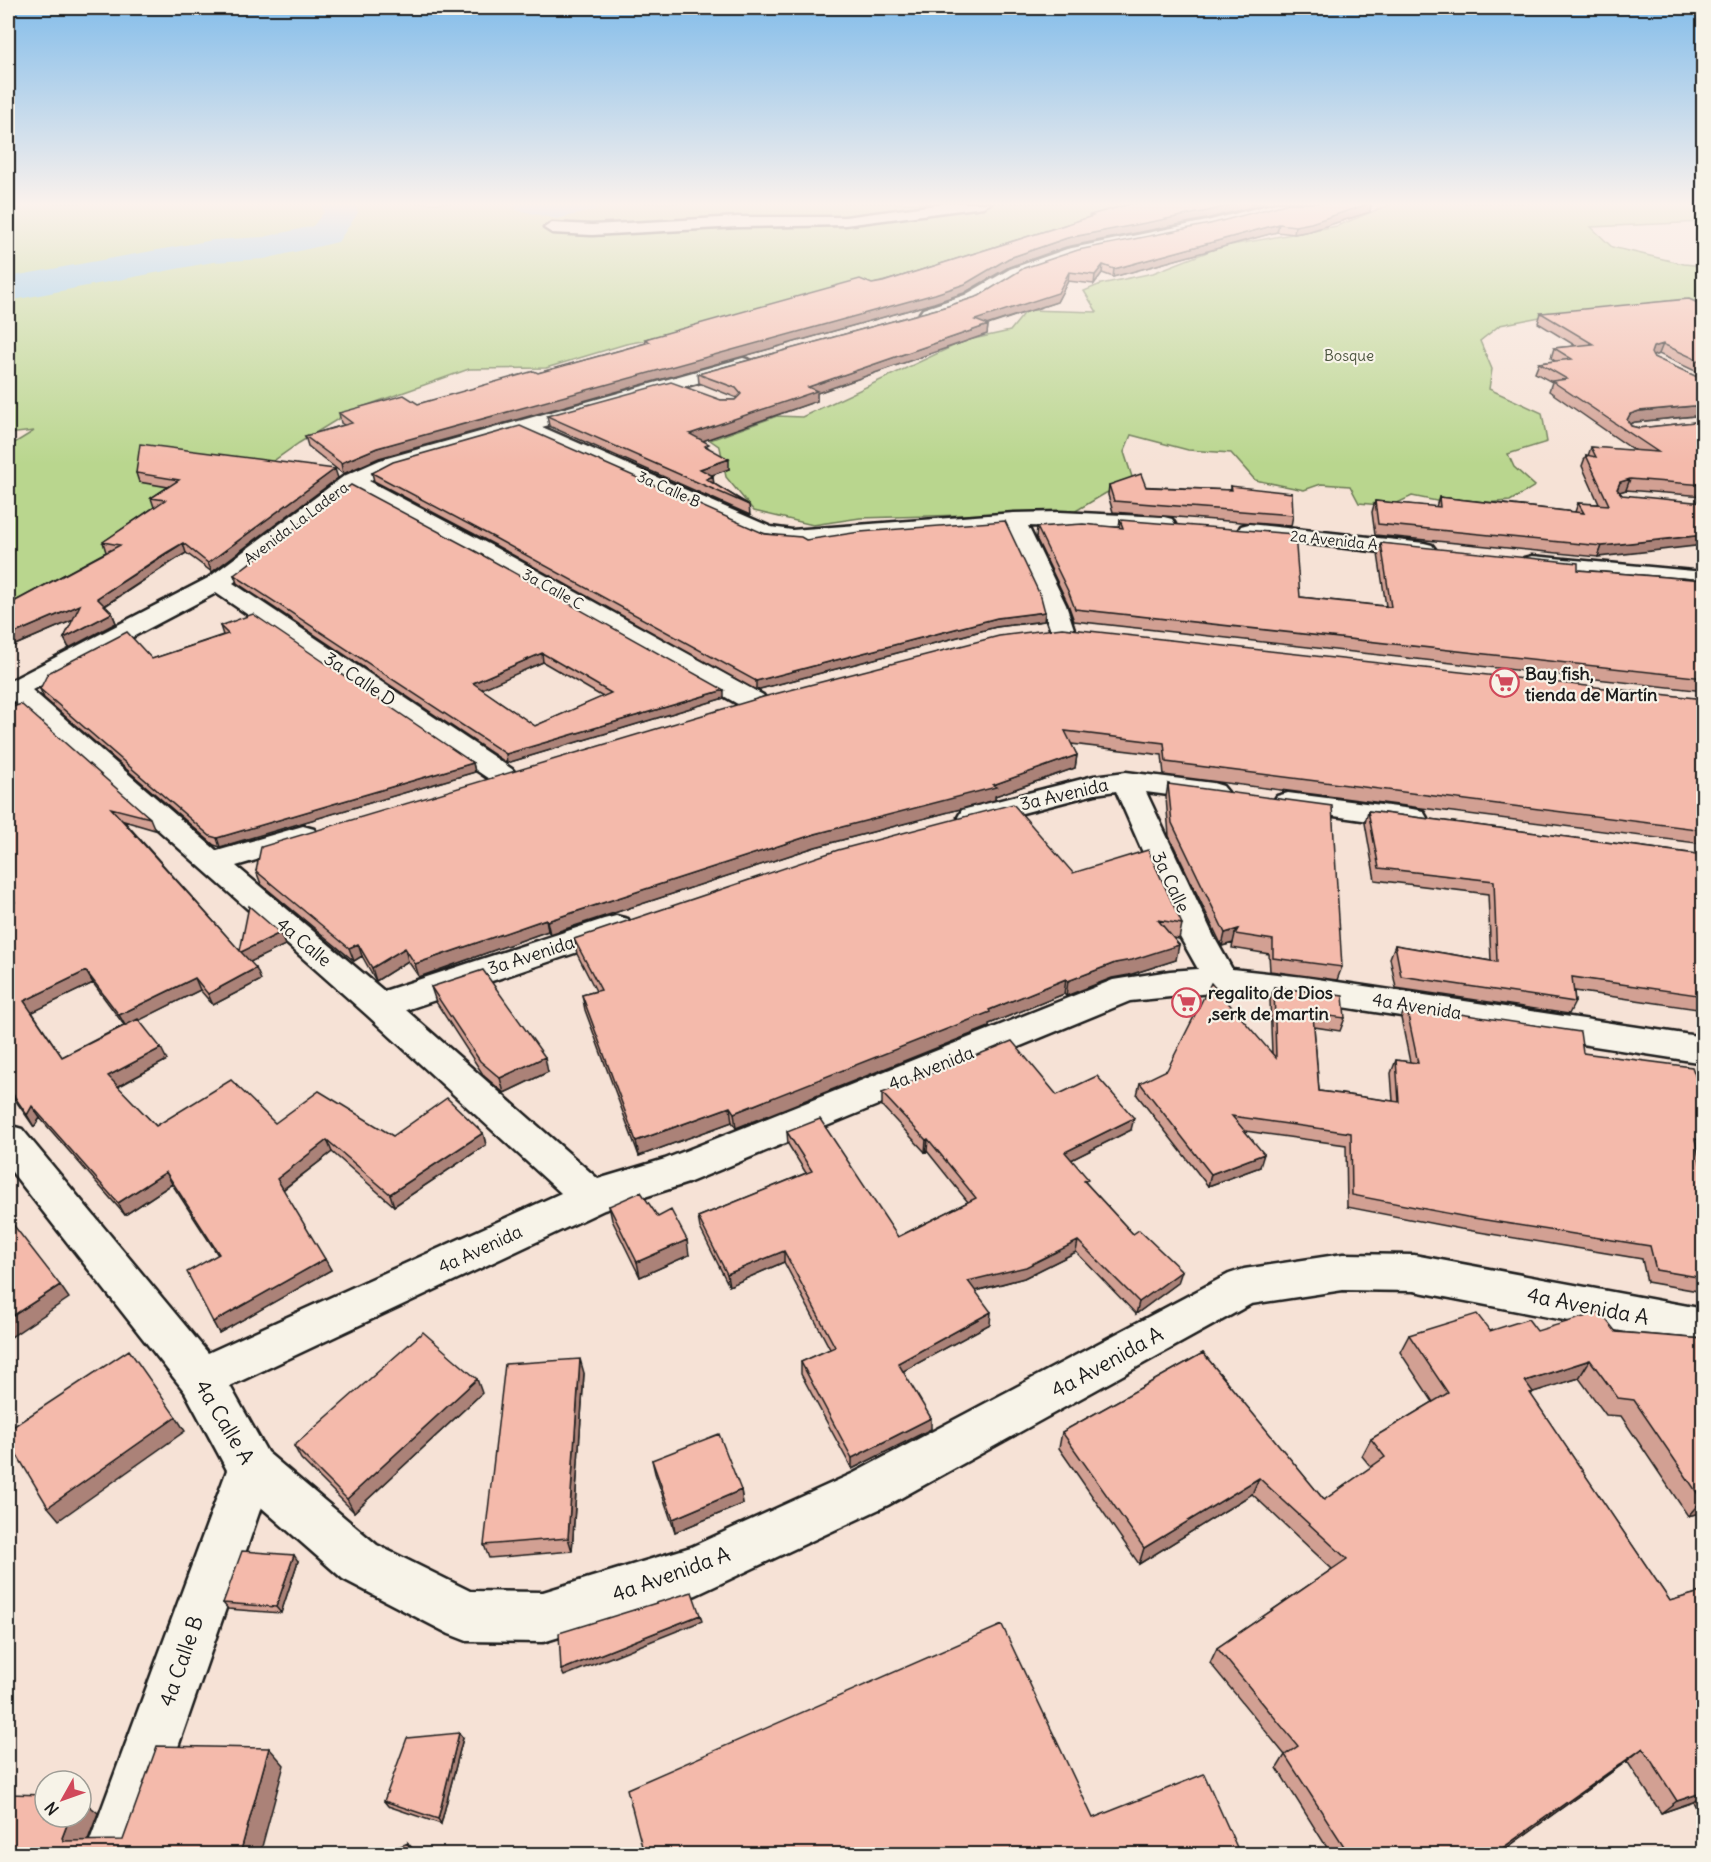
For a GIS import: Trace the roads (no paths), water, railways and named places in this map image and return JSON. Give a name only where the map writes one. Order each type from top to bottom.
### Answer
[{"type":"street","points":[[907,319],[971,298],[985,290]]},
{"type":"street","name":"Avenida La Ladera","points":[[11,690],[217,583],[352,481],[387,464],[766,358]]},
{"type":"street","points":[[674,383],[707,396]]},
{"type":"street","name":"3a Calle B","points":[[522,425],[766,533],[792,537],[819,536],[1014,520]]},
{"type":"street","name":"3a Calle C","points":[[352,481],[486,552],[753,701]]},
{"type":"street","points":[[1062,631],[1054,605],[1014,520],[1060,519],[1188,526]]},
{"type":"street","name":"2a Avenida A","points":[[1224,529],[1307,536],[1446,553]]},
{"type":"street","points":[[1515,561],[1704,579]]},
{"type":"street","name":"3a Calle D","points":[[217,583],[514,772],[469,785]]},
{"type":"street","name":"4a Calle","points":[[11,690],[379,1006],[592,1197]]},
{"type":"street","points":[[718,711],[782,694]]},
{"type":"street","name":"3a Avenida","points":[[943,825],[1094,785],[1126,781],[1444,822]]},
{"type":"street","name":"3a Calle","points":[[1126,781],[1197,938],[1221,980]]},
{"type":"street","points":[[212,863],[324,829]]},
{"type":"street","name":"3a Avenida","points":[[379,1006],[648,916]]},
{"type":"street","name":"4a Avenida","points":[[201,1378],[592,1197],[674,1172],[1125,989],[1221,980],[1304,989],[1704,1050]]},
{"type":"street","name":"4a Calle A","points":[[8,1140],[201,1378],[251,1468],[360,1562],[467,1616],[543,1617]]},
{"type":"street","name":"4a Avenida A","points":[[543,1617],[696,1570],[871,1489],[1244,1287],[1343,1272],[1414,1273],[1704,1328]]},
{"type":"street","name":"4a Calle B","points":[[113,1854],[251,1468]]},
{"type":"place","name":"Bay fish, tienda de Martín","points":[[1504,683]]},
{"type":"place","name":"regalito de Dios ,serk de martin","points":[[1187,1002]]},
{"type":"park label","name":"Bosque","points":[[1349,355]]}]
